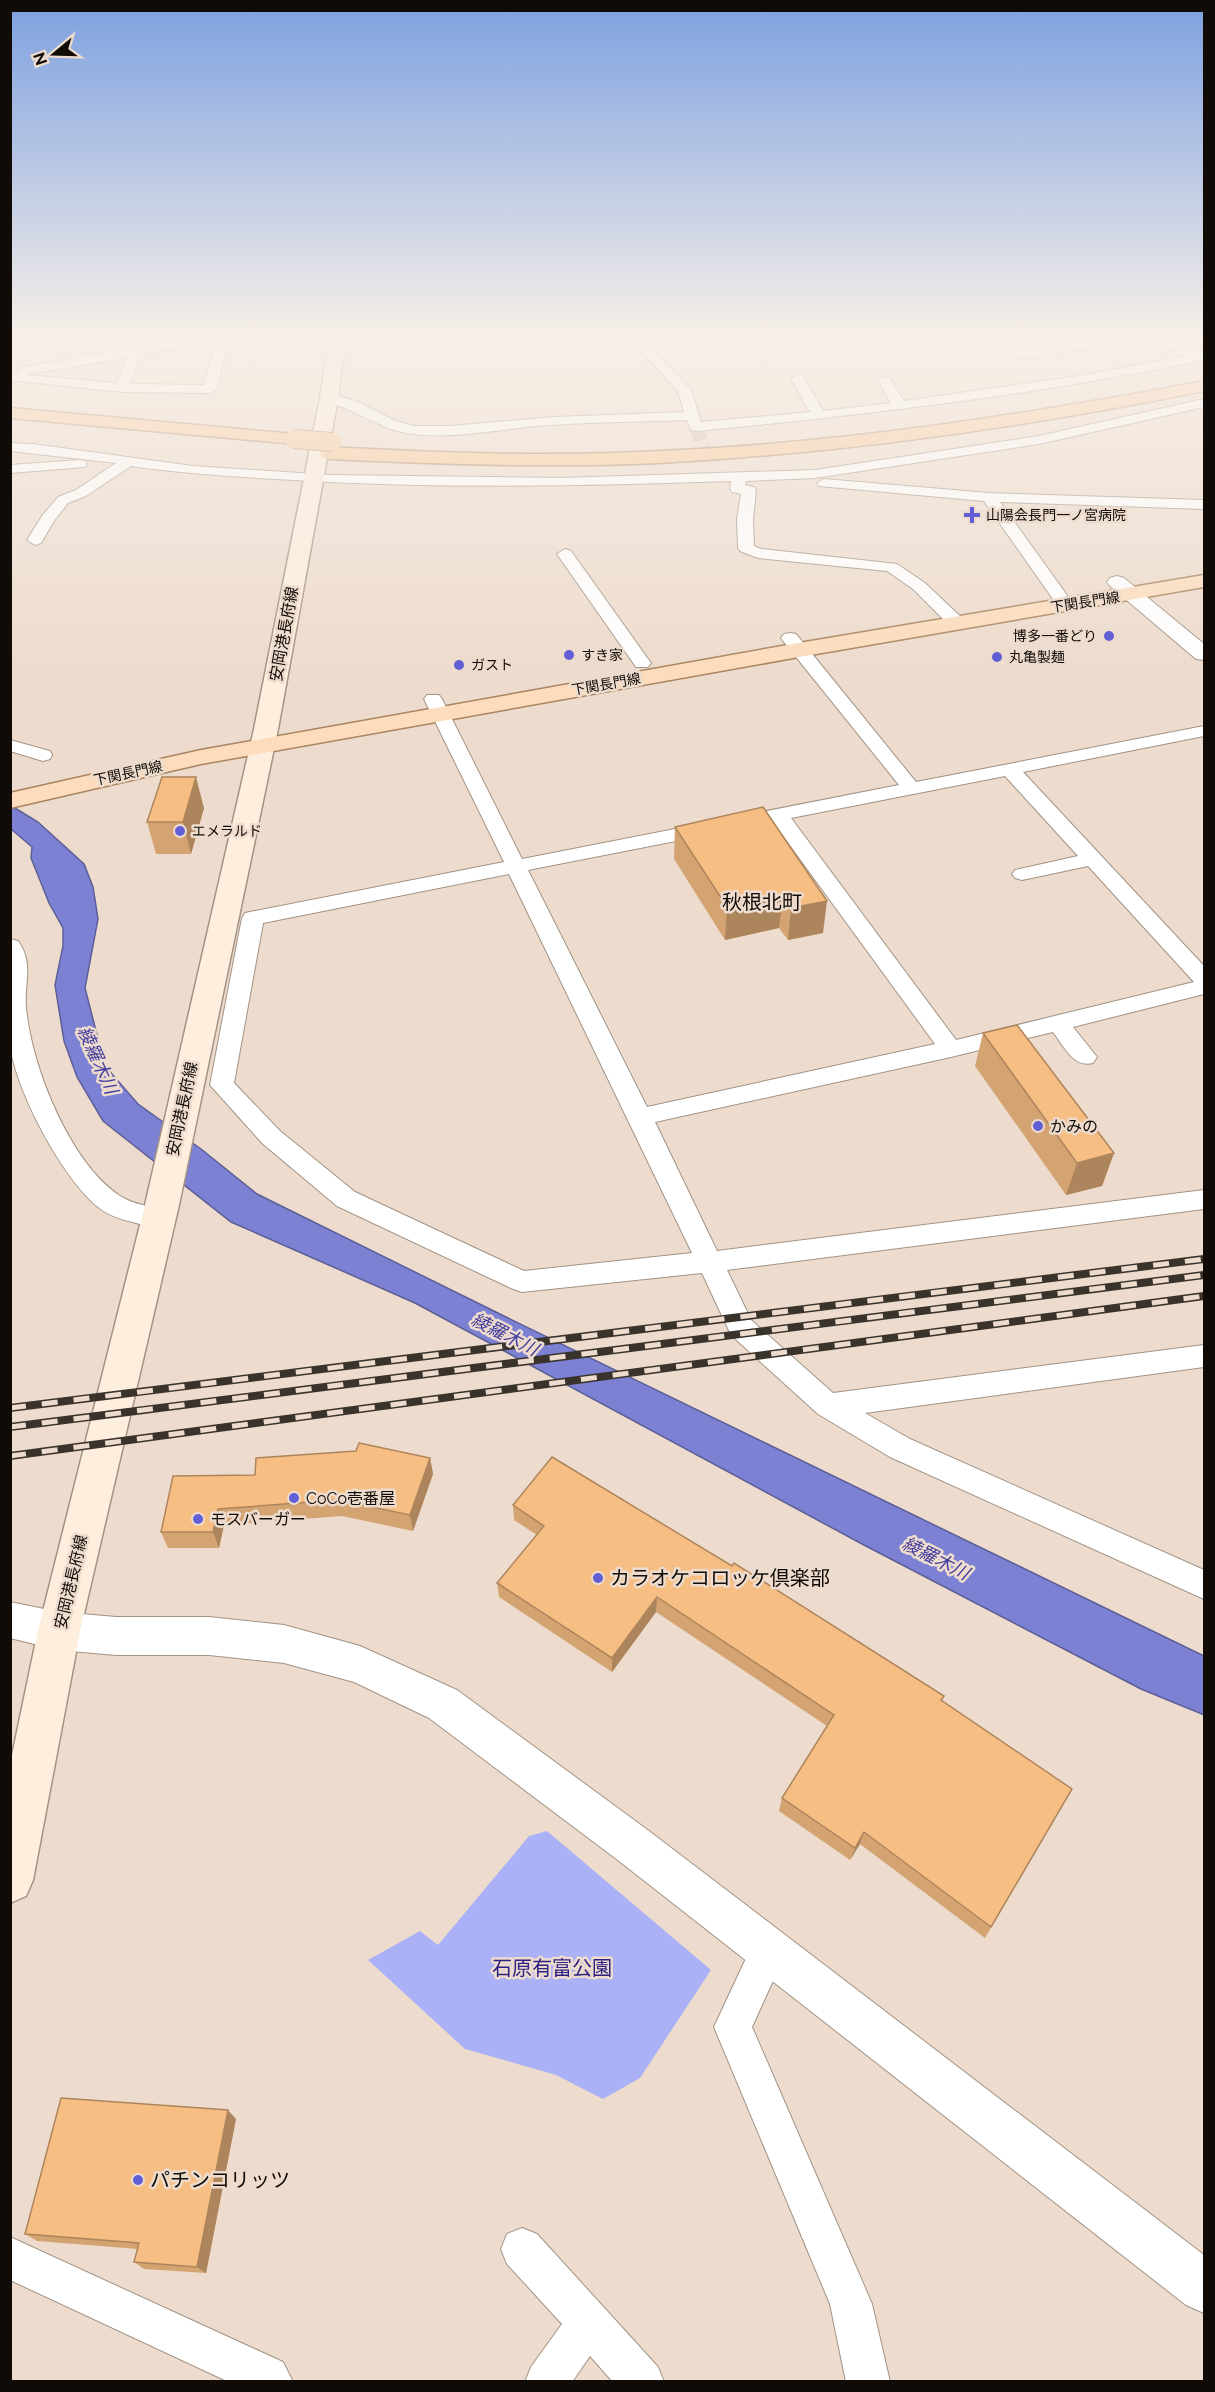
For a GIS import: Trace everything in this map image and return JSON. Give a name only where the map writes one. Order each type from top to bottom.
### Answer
[{"type":"highway","points":[[326,447],[528,461],[672,458],[810,447]]},
{"type":"highway","points":[[331,447],[531,450],[671,447]]},
{"type":"main road","name":"安岡港長府線","points":[[10,1880],[59,1631],[160,1211],[263,738],[319,447]]},
{"type":"main road","name":"下関長門線","points":[[1124,588],[1204,568]]},
{"type":"main road","name":"下関長門線","points":[[10,782],[119,757],[263,738],[1062,598],[1124,588],[1204,581]]},
{"type":"main road","name":"下関長門線","points":[[437,706],[642,663],[795,644]]},
{"type":"main road","name":"下関長門線","points":[[10,801],[189,760],[263,738]]},
{"type":"street","points":[[10,447],[48,449],[195,470],[330,480],[503,482],[712,472],[747,478],[989,497],[1204,505]]},
{"type":"street","points":[[952,617],[919,586],[891,567],[758,553],[746,548],[745,520],[749,490],[737,489],[747,478],[814,474],[995,447]]},
{"type":"street","points":[[10,469],[129,461]]},
{"type":"street","points":[[35,540],[47,519],[63,500],[81,493],[129,461]]},
{"type":"street","points":[[989,497],[1062,598]]},
{"type":"street","points":[[565,554],[642,663]]},
{"type":"street","points":[[1124,588],[1204,654]]},
{"type":"street","points":[[795,644],[911,788]]},
{"type":"street","points":[[437,706],[640,1116],[741,1327],[828,1406],[900,1448],[1204,1585]]},
{"type":"street","points":[[1204,731],[253,918],[222,1085],[271,1137],[346,1199],[522,1282],[708,1262],[1204,1199]]},
{"type":"street","points":[[10,745],[43,755]]},
{"type":"street","points":[[1010,770],[1204,979]]},
{"type":"street","points":[[778,815],[951,1049]]},
{"type":"street","points":[[1022,874],[1093,859]]},
{"type":"street","points":[[10,946],[15,950],[18,965],[15,1006],[19,1031],[30,1077],[48,1119],[78,1169],[106,1199],[127,1211],[160,1211]]},
{"type":"street","points":[[640,1116],[951,1049],[1204,987]]},
{"type":"street","points":[[1058,1023],[1085,1057]]},
{"type":"street","points":[[828,1406],[1204,1356]]},
{"type":"street","points":[[10,1620],[59,1631],[116,1636],[220,1637],[284,1644],[360,1665],[442,1704],[634,1846],[1204,2287]]},
{"type":"street","points":[[769,1950],[733,2026],[851,2304],[868,2382]]},
{"type":"street","points":[[522,2249],[643,2382]]},
{"type":"street","points":[[10,2258],[268,2377],[272,2382]]},
{"type":"street","points":[[546,2382],[588,2323]]},
{"type":"green space","name":"石原有富公園","points":[[547,1831],[711,1970],[640,2078],[603,2099],[556,2075],[465,2049],[368,1960],[420,1931],[438,1945],[529,1836]]},
{"type":"water","name":"綾羅木川","points":[[10,805],[38,822],[84,864],[93,887],[98,919],[85,988],[105,1066],[138,1104],[201,1149],[257,1194],[1204,1656],[1204,1715],[1141,1689],[862,1544],[415,1303],[231,1222],[103,1121],[77,1077],[64,1041],[55,985],[63,946],[63,928],[49,903],[31,858],[32,847],[11,829]]},
{"type":"building","points":[[162,777],[196,777],[183,822],[147,822]]},
{"type":"building","points":[[763,807],[827,901],[791,908],[783,895],[727,907],[675,827]]},
{"type":"building","points":[[1017,1025],[1114,1153],[1077,1163],[983,1033]]},
{"type":"building","points":[[359,1443],[430,1458],[410,1515],[338,1500],[218,1509],[213,1532],[161,1532],[173,1476],[255,1475],[256,1458],[356,1451]]},
{"type":"building","points":[[552,1457],[732,1566],[734,1563],[944,1696],[941,1700],[1072,1789],[991,1927],[864,1832],[855,1848],[782,1798],[834,1715],[657,1597],[612,1658],[497,1583],[544,1526],[513,1505]]},
{"type":"building","name":"パチンコリッツ","points":[[61,2098],[228,2110],[197,2267],[134,2262],[139,2243],[25,2234]]},
{"type":"tunnel","points":[[703,447],[710,467]]},
{"type":"railway","points":[[10,1408],[1204,1259]]},
{"type":"railway","points":[[10,1427],[1204,1275]]},
{"type":"railway","points":[[10,1456],[1204,1296]]},
{"type":"place","name":"山陽会長門一ノ宮病院","points":[[972,515]]},
{"type":"place","name":"博多一番どり","points":[[1109,636]]},
{"type":"place","name":"すき家","points":[[569,655]]},
{"type":"place","name":"丸亀製麺","points":[[997,657]]},
{"type":"place","name":"ガスト","points":[[459,665]]},
{"type":"place","name":"エメラルド","points":[[180,831]]},
{"type":"place","name":"かみの","points":[[1038,1126]]},
{"type":"place","name":"CoCo壱番屋","points":[[294,1498]]},
{"type":"place","name":"モスバーガー","points":[[198,1519]]},
{"type":"place","name":"カラオケコロッケ倶楽部","points":[[598,1578]]},
{"type":"place","name":"パチンコリッツ","points":[[138,2180]]},
{"type":"district","name":"秋根北町","points":[[762,902]]}]
